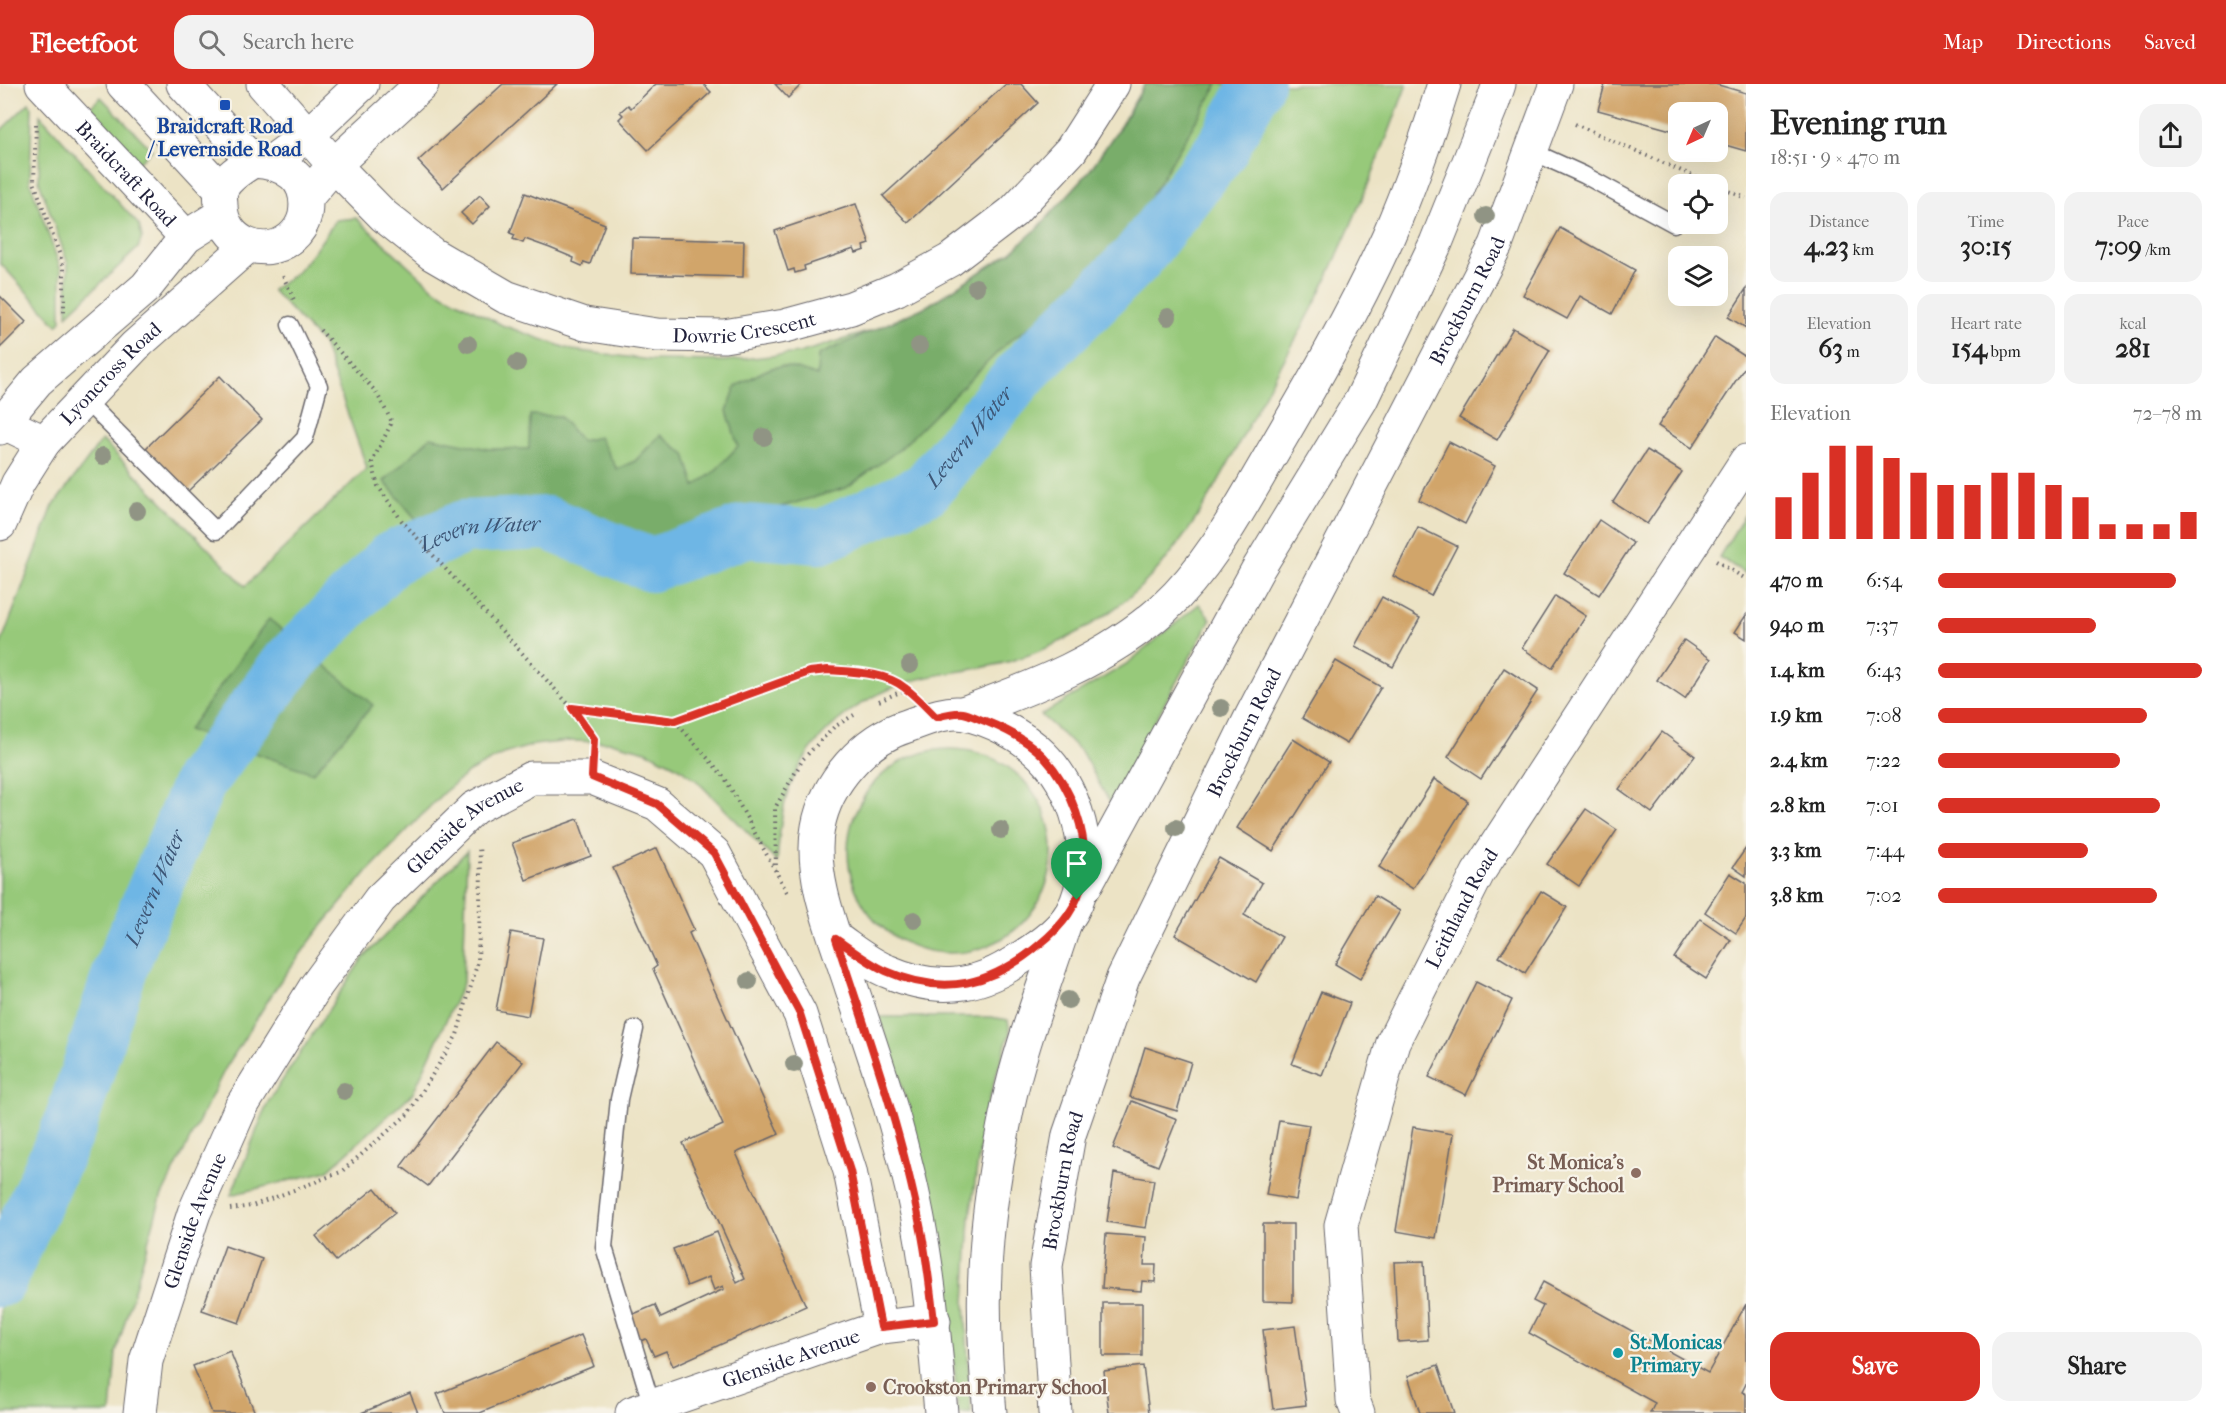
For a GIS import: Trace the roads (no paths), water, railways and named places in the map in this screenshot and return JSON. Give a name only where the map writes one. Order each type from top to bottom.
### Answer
[{"type":"street","points":[[123,84],[221,202],[226,226],[236,238],[260,247],[284,243],[296,233],[304,221],[306,198],[297,178],[285,168],[262,162],[183,84]]},
{"type":"street","points":[[263,84],[334,165]]},
{"type":"street","points":[[221,202],[235,173],[262,162],[309,134],[362,84]]},
{"type":"street","points":[[306,198],[334,165],[422,84]]},
{"type":"street","name":"Dowrie Crescent","points":[[334,165],[384,216],[432,254],[506,297],[585,324],[657,335],[724,336],[785,326],[851,308],[897,289],[950,260],[1013,212],[1064,158],[1090,122],[1113,84]]},
{"type":"street","points":[[836,939],[884,970],[910,980],[960,986],[984,979],[1034,950],[1071,910],[1258,569],[1361,400],[1436,243],[1499,84]]},
{"type":"street","name":"Braidcraft Road","points":[[47,90],[186,237]]},
{"type":"street","points":[[941,1413],[934,1321],[921,1226],[893,1115],[836,939],[816,867],[815,842],[826,800],[837,780],[853,761],[875,742],[898,728],[950,715],[1029,689],[1091,660],[1120,642],[1162,609],[1204,564],[1228,529],[1323,366],[1388,237],[1442,91],[1488,115]]},
{"type":"street","name":"Brockburn Road","points":[[1055,1413],[1046,1266],[1069,1135],[1123,978],[1252,716],[1496,245],[1551,98]]},
{"type":"street","name":"Lyoncross Road","points":[[1,424],[37,381],[147,286],[186,237],[221,202]]},
{"type":"street","name":"Lyoncross Road","points":[[0,524],[18,483],[44,442],[84,399],[135,346],[260,247]]},
{"type":"street","points":[[1,424],[44,442]]},
{"type":"street","name":"Leithland Road","points":[[1358,1413],[1353,1400],[1341,1225],[1393,1042],[1478,873],[1746,461]]},
{"type":"street","points":[[950,715],[997,726],[1019,738],[1042,755],[1061,780],[1082,830],[1083,877],[1020,1059],[1008,1104],[993,1194],[986,1253],[984,1310],[990,1413]]},
{"type":"street","name":"Glenside Avenue","points":[[140,1413],[146,1361],[194,1213],[241,1107],[316,986],[380,899],[474,807],[531,778],[592,777],[657,804],[714,853],[800,1014],[850,1171],[881,1327]]},
{"type":"street","name":"Glenside Avenue","points":[[642,1410],[881,1327],[934,1321]]},
{"type":"lane","points":[[1531,152],[1584,175],[1668,221]]},
{"type":"lane","points":[[84,399],[216,531],[305,438],[319,386],[290,325]]},
{"type":"lane","points":[[635,1029],[619,1099],[604,1247],[642,1410]]},
{"type":"waterway","name":"Levern Water","points":[[0,1280],[70,1125],[122,965],[200,781],[289,662],[392,558],[464,527],[547,523],[651,565],[745,531],[820,537],[926,489],[1024,370],[1136,259],[1221,150],[1257,84]]},
{"type":"place","name":"Braidcraft Road / Levernside Road","points":[[225,105]]},
{"type":"place","name":"St Monica's Primary School","points":[[1636,1173]]},
{"type":"place","name":"St.Monicas Primary","points":[[1618,1353]]},
{"type":"place","name":"Crookston Primary School","points":[[871,1387]]}]
